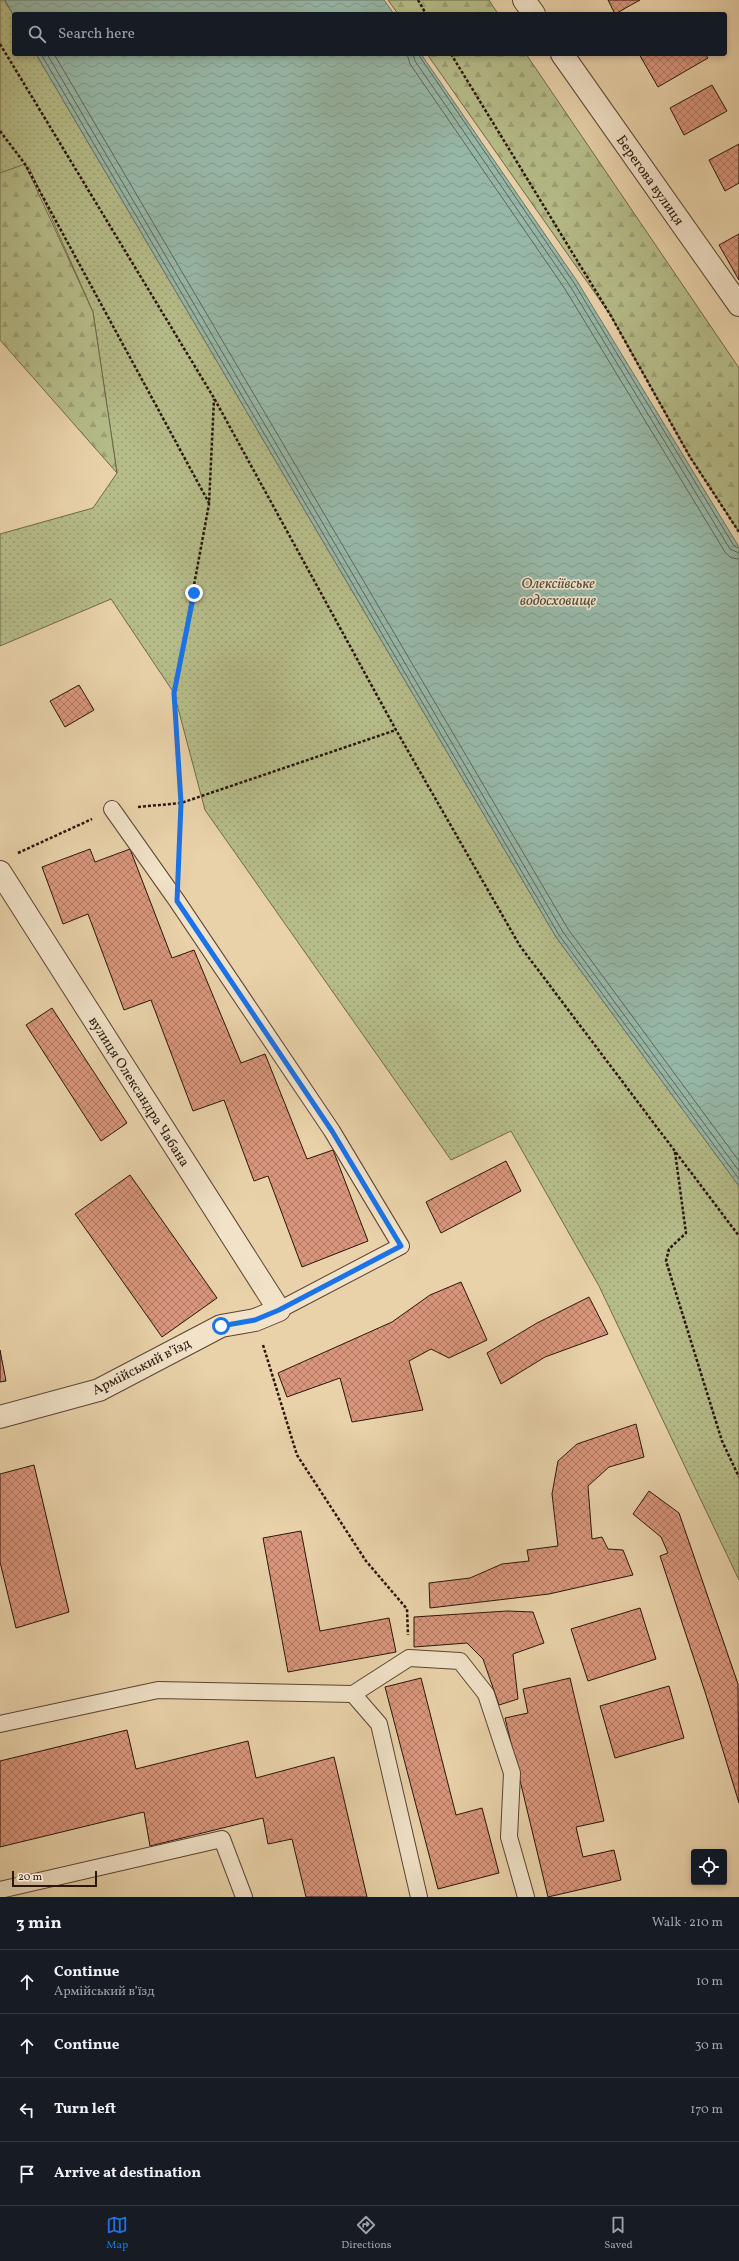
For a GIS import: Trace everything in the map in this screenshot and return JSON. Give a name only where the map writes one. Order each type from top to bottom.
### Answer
[{"type":"street","points":[[524,0],[533,12]]},
{"type":"street","name":"Берегова вулиця","points":[[563,56],[739,305]]},
{"type":"street","name":"вулиця Олександра Чабана","points":[[0,872],[279,1310]]},
{"type":"street","name":"Армійський в’їзд","points":[[0,1417],[99,1390],[221,1326],[255,1320],[279,1310]]},
{"type":"lane","points":[[112,809],[177,901],[332,1131],[401,1246],[279,1310]]},
{"type":"lane","points":[[0,1724],[158,1690],[353,1694],[409,1658],[460,1661],[486,1694],[512,1773],[509,1837],[526,1897]]},
{"type":"lane","points":[[353,1694],[379,1724],[418,1897]]},
{"type":"lane","points":[[0,1890],[222,1838],[244,1897]]},
{"type":"path","points":[[418,0],[425,12]]},
{"type":"path","points":[[0,44],[214,398],[396,730],[520,946],[739,1236]]},
{"type":"path","points":[[452,56],[611,316],[690,457],[739,532]]},
{"type":"path","points":[[0,131],[25,164],[209,504]]},
{"type":"path","points":[[177,901],[181,803],[174,693],[209,504],[214,398]]},
{"type":"path","points":[[14,856],[112,809],[181,803],[396,730]]},
{"type":"path","points":[[675,1152],[686,1233],[669,1250],[666,1261],[722,1441],[739,1477]]},
{"type":"path","points":[[255,1320],[297,1455],[366,1561],[407,1609],[409,1658]]},
{"type":"green space","points":[[0,0],[4,0],[12,13],[12,56],[37,56],[556,937],[739,1186],[739,1580],[599,1286],[511,1131],[451,1160],[205,810],[174,693],[111,599],[0,646],[0,534],[93,508],[117,473],[93,312],[29,167],[0,175]]},
{"type":"green space","points":[[388,0],[489,0],[497,12],[397,12]]},
{"type":"green space","points":[[428,56],[527,56],[739,368],[739,532],[690,457],[611,316]]},
{"type":"green space","points":[[25,164],[93,312],[117,473],[0,340],[0,173]]},
{"type":"water","points":[[5,0],[384,0],[393,12],[12,12]]},
{"type":"water","name":"Олексіївське водосховище","points":[[37,56],[422,56],[577,281],[739,547],[739,1186],[556,937]]},
{"type":"building","points":[[608,0],[640,0],[619,12],[614,12]]},
{"type":"building","points":[[640,56],[706,56],[708,58],[658,87]]},
{"type":"building","points":[[712,85],[727,111],[684,135],[670,108]]},
{"type":"building","points":[[739,144],[739,183],[725,191],[709,160]]},
{"type":"building","points":[[739,234],[739,280],[719,245]]},
{"type":"building","points":[[79,685],[94,710],[65,727],[50,701]]},
{"type":"building","points":[[90,849],[95,862],[130,849],[172,958],[194,950],[241,1063],[265,1054],[307,1159],[333,1150],[368,1241],[302,1267],[268,1176],[254,1181],[224,1100],[193,1111],[151,1000],[124,1010],[88,914],[63,924],[42,867]]},
{"type":"building","points":[[52,1008],[127,1123],[101,1141],[26,1025]]},
{"type":"building","points":[[506,1161],[521,1191],[441,1233],[426,1202]]},
{"type":"building","points":[[130,1175],[217,1298],[162,1337],[75,1214]]},
{"type":"building","points":[[461,1282],[487,1340],[449,1358],[431,1349],[409,1361],[423,1410],[352,1422],[340,1378],[287,1397],[278,1373],[392,1322],[430,1295]]},
{"type":"building","points":[[589,1297],[608,1334],[545,1357],[501,1384],[487,1353],[537,1323]]},
{"type":"building","points":[[0,1350],[6,1381],[0,1382]]},
{"type":"building","points":[[636,1424],[644,1457],[609,1467],[588,1486],[592,1539],[602,1537],[608,1549],[623,1550],[633,1575],[549,1594],[430,1608],[429,1583],[470,1578],[502,1564],[529,1561],[527,1550],[558,1546],[552,1494],[558,1461],[577,1444]]},
{"type":"building","points":[[34,1465],[69,1612],[16,1628],[0,1562],[0,1474]]},
{"type":"building","points":[[649,1491],[679,1513],[738,1684],[739,1803],[706,1695],[660,1556],[668,1553],[661,1537],[633,1514]]},
{"type":"building","points":[[301,1531],[320,1631],[389,1618],[396,1652],[288,1672],[263,1538]]},
{"type":"building","points":[[640,1608],[656,1659],[588,1681],[571,1629]]},
{"type":"building","points":[[507,1611],[533,1612],[544,1643],[513,1654],[518,1699],[499,1705],[483,1659],[467,1643],[414,1647],[414,1617]]},
{"type":"building","points":[[421,1678],[456,1815],[482,1808],[499,1873],[438,1889],[385,1687]]},
{"type":"building","points":[[570,1678],[604,1821],[576,1827],[583,1857],[614,1850],[621,1880],[548,1897],[505,1718],[528,1713],[523,1689]]},
{"type":"building","points":[[669,1686],[684,1738],[615,1758],[600,1706]]},
{"type":"building","points":[[127,1730],[136,1769],[248,1741],[256,1778],[334,1757],[367,1897],[306,1897],[292,1839],[268,1844],[263,1818],[150,1846],[144,1812],[0,1847],[0,1761]]},
{"type":"route","points":[[194,593],[174,693],[181,803],[177,901],[332,1131],[401,1246],[279,1310],[255,1320],[221,1326]]}]
